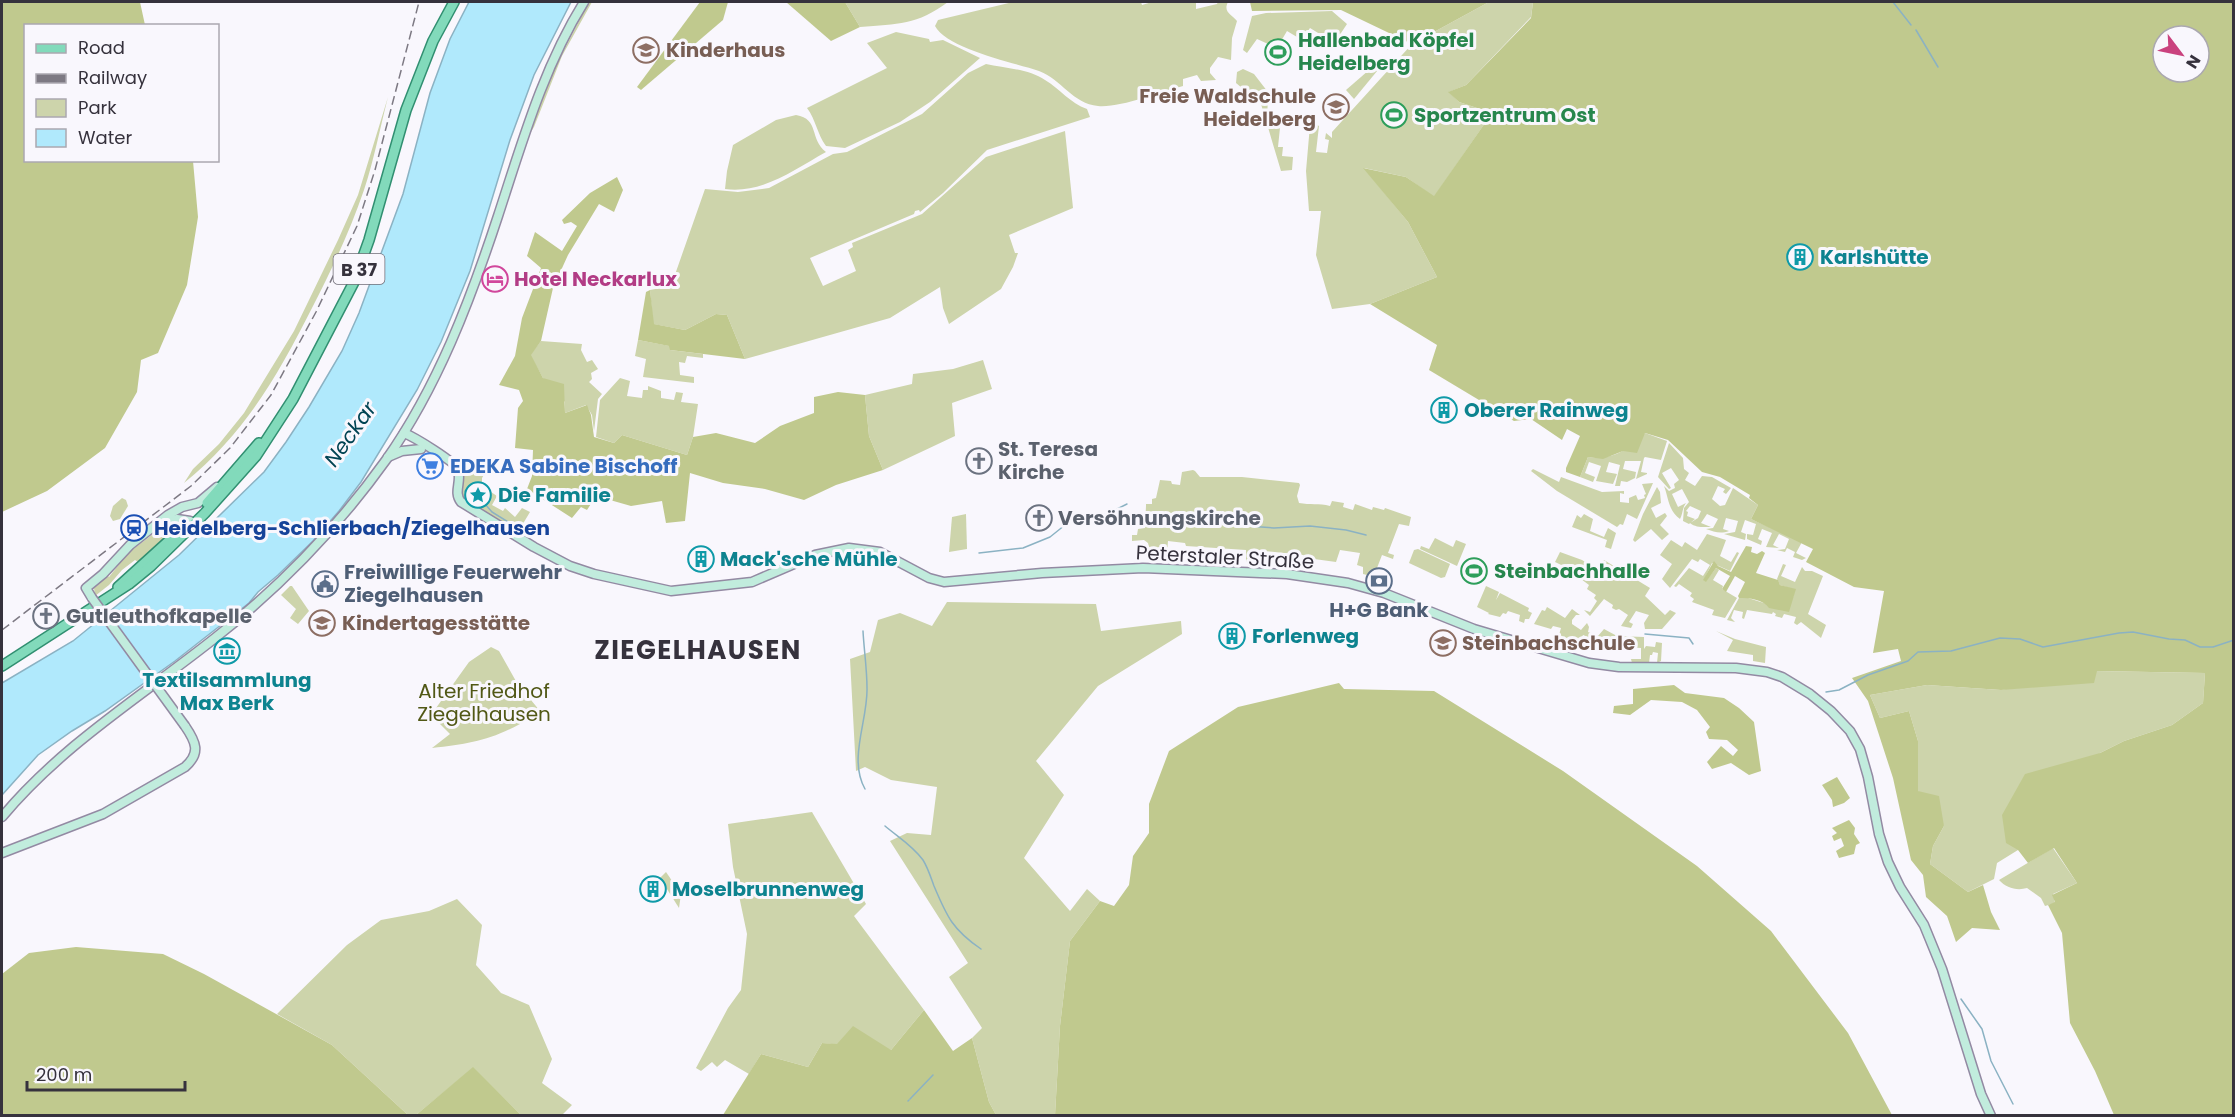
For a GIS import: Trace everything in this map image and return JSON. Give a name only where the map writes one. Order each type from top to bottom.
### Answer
[{"type":"main road","name":"B 37","points":[[2,666],[129,584],[151,566],[256,456],[304,378],[357,273],[369,240],[406,110],[433,41],[454,2]]},
{"type":"main road","points":[[2,816],[38,776],[84,736],[218,635],[283,579],[342,516],[388,458],[440,367],[454,336],[483,260],[537,100],[566,33],[585,2]]},
{"type":"main road","name":"B 37","points":[[108,598],[176,534],[192,523],[276,425]]},
{"type":"main road","points":[[404,433],[409,442],[458,468]]},
{"type":"main road","points":[[404,433],[448,459],[458,468]]},
{"type":"main road","points":[[388,458],[402,451],[421,449]]},
{"type":"main road","name":"Peterstaler Straße","points":[[458,468],[457,492],[461,502],[534,547],[565,564],[589,573],[671,591],[752,582],[815,555],[832,550],[854,548],[886,554],[929,578],[944,582],[1042,573],[1143,568],[1276,573],[1336,581],[1384,593],[1474,629],[1598,665],[1736,668],[1772,673],[1818,700],[1836,716],[1855,739],[1866,766],[1879,834],[1888,862],[1900,887],[1924,925],[1942,969],[1981,1094],[1991,1116]]},
{"type":"main road","points":[[2,845],[6,852],[103,814],[185,767],[192,760],[196,751],[193,739],[185,726],[86,588],[103,574],[130,544],[174,511],[198,503],[225,482]]},
{"type":"main road","points":[[174,511],[185,514],[192,523]]},
{"type":"main road","points":[[162,522],[177,519],[192,523]]},
{"type":"main road","points":[[162,522],[174,529],[176,534]]},
{"type":"green space","points":[[2,2],[140,2],[145,24],[24,24],[24,162],[193,162],[198,217],[187,285],[158,353],[141,360],[137,392],[105,448],[47,491],[2,512]]},
{"type":"green space","points":[[589,2],[592,2],[562,56],[534,127],[526,140],[552,73]]},
{"type":"green space","points":[[700,2],[728,2],[723,20],[641,90],[637,87]]},
{"type":"green space","points":[[786,2],[845,2],[860,27],[831,41]]},
{"type":"green space","points":[[845,2],[948,2],[927,15],[907,22],[860,27]]},
{"type":"green space","points":[[1013,2],[1141,2],[1142,5],[1152,2],[1196,2],[1196,9],[1218,2],[1228,2],[1227,11],[1237,21],[1232,38],[1231,60],[1218,57],[1210,68],[1210,73],[1216,80],[1201,81],[1197,75],[1183,79],[1183,86],[1128,102],[1098,106],[1081,101],[1039,71],[982,54],[953,42],[935,26],[938,20]]},
{"type":"green space","points":[[1250,2],[1489,2],[1412,44],[1341,10],[1252,11]]},
{"type":"green space","points":[[1489,2],[1533,2],[1531,17],[1466,85],[1449,92],[1459,102],[1492,113],[1434,197],[1406,177],[1364,168],[1408,222],[1437,277],[1370,304],[1332,309],[1316,255],[1321,211],[1309,211],[1306,171],[1310,125],[1306,123],[1307,119],[1319,126],[1316,152],[1327,153],[1329,140],[1325,139],[1326,133],[1332,138],[1332,132],[1412,44]]},
{"type":"green space","points":[[1533,2],[2233,2],[2233,1115],[2114,1115],[2095,1071],[2070,1023],[2062,933],[2048,905],[2055,902],[2052,895],[2077,883],[2054,848],[2028,863],[2018,850],[2006,843],[2002,815],[2025,774],[2100,753],[2124,741],[2172,725],[2203,703],[2205,673],[2097,671],[2094,683],[2001,690],[1927,685],[1870,695],[1880,718],[1909,711],[1918,741],[1918,791],[1939,796],[1944,826],[1933,846],[1930,864],[1968,892],[1983,885],[1991,912],[2000,930],[1972,928],[1956,942],[1947,916],[1926,897],[1923,875],[1911,860],[1893,778],[1868,701],[1852,678],[1901,661],[1898,649],[1873,653],[1884,591],[1854,587],[1806,562],[1813,549],[1751,519],[1758,505],[1749,498],[1750,495],[1720,477],[1702,472],[1668,440],[1645,433],[1637,453],[1623,451],[1603,459],[1588,457],[1580,477],[1566,472],[1580,436],[1567,429],[1562,440],[1531,419],[1514,421],[1429,370],[1437,345],[1370,304],[1437,277],[1408,222],[1363,168],[1406,177],[1434,196],[1492,113],[1459,102],[1448,92],[1466,85],[1531,18]]},
{"type":"green space","points":[[1332,11],[1347,24],[1331,48],[1326,47],[1323,36],[1310,28],[1302,40],[1287,31],[1277,48],[1257,39],[1247,53],[1243,50],[1252,16],[1266,13]]},
{"type":"green space","points":[[896,32],[929,39],[930,42],[943,40],[980,58],[930,102],[900,122],[845,148],[826,146],[807,108],[887,68],[867,43]]},
{"type":"green space","points":[[1384,57],[1387,59],[1354,99],[1346,90]]},
{"type":"green space","points":[[986,64],[1039,76],[1075,103],[1087,109],[1090,117],[987,150],[920,212],[915,211],[914,214],[810,258],[823,286],[856,271],[848,250],[853,247],[852,243],[922,214],[986,157],[1065,131],[1073,208],[1009,235],[1015,253],[1018,253],[1001,289],[949,324],[943,308],[940,287],[890,318],[745,359],[727,315],[716,314],[685,330],[653,324],[650,290],[671,286],[705,189],[738,192],[769,188],[833,154],[847,152],[922,114],[968,73]]},
{"type":"green space","points":[[1243,69],[1254,74],[1271,96],[1268,100],[1267,116],[1281,118],[1278,147],[1283,147],[1282,156],[1293,157],[1292,170],[1281,171],[1261,104],[1236,83],[1237,72]]},
{"type":"green space","points":[[388,97],[359,205],[334,264],[299,333],[272,381],[242,424],[206,464],[184,483],[193,469],[219,444],[244,413],[294,331],[358,195]]},
{"type":"green space","points":[[796,115],[803,117],[812,125],[821,147],[826,152],[765,184],[739,190],[725,189],[733,145],[776,120]]},
{"type":"green space","points":[[617,177],[623,190],[614,212],[599,204],[568,255],[553,288],[541,341],[531,355],[543,378],[564,384],[565,413],[587,405],[594,437],[614,443],[622,435],[687,455],[693,437],[716,433],[755,443],[780,426],[814,413],[814,397],[838,392],[865,395],[869,436],[883,470],[836,485],[804,500],[765,489],[723,483],[690,473],[685,521],[666,523],[662,501],[631,506],[596,496],[587,510],[581,507],[572,518],[527,489],[532,476],[533,450],[515,448],[518,408],[523,401],[519,390],[499,385],[515,356],[522,318],[541,268],[527,256],[535,232],[562,251],[577,226],[571,222],[564,224],[562,220],[590,193]]},
{"type":"green space","points":[[650,290],[654,324],[685,330],[716,314],[727,315],[745,359],[670,350],[669,346],[638,340],[646,292]]},
{"type":"green space","points":[[638,340],[670,346],[670,350],[703,354],[703,358],[687,356],[685,363],[679,362],[680,375],[694,377],[694,383],[643,377],[646,359],[635,356]]},
{"type":"green space","points":[[541,341],[582,344],[581,350],[587,362],[592,360],[598,369],[591,373],[592,379],[589,382],[602,394],[598,399],[594,431],[592,415],[586,405],[565,413],[565,402],[543,378],[530,355]]},
{"type":"green space","points":[[983,360],[992,389],[952,403],[955,436],[883,470],[869,436],[865,395],[912,384],[913,374],[953,369]]},
{"type":"green space","points":[[620,378],[630,381],[627,396],[642,398],[643,390],[648,390],[648,386],[661,391],[661,398],[674,400],[676,392],[683,393],[681,402],[698,404],[693,437],[687,455],[622,435],[614,443],[596,437],[600,400]]},
{"type":"green space","points":[[1645,433],[1667,441],[1661,460],[1644,458],[1641,472],[1647,474],[1636,479],[1641,461],[1625,461],[1623,469],[1636,472],[1635,478],[1627,482],[1621,481],[1620,486],[1615,486],[1620,465],[1609,462],[1606,472],[1617,474],[1613,484],[1596,481],[1601,466],[1589,462],[1585,473],[1595,477],[1593,482],[1580,477],[1588,457],[1613,455]]},
{"type":"green space","points":[[1669,443],[1683,458],[1684,469],[1689,473],[1685,480],[1695,486],[1702,476],[1712,477],[1731,488],[1726,494],[1723,492],[1725,489],[1718,486],[1712,499],[1720,506],[1725,505],[1733,488],[1758,505],[1751,519],[1802,542],[1796,553],[1806,558],[1802,560],[1793,557],[1795,552],[1787,548],[1785,552],[1777,550],[1785,549],[1789,539],[1779,534],[1773,545],[1779,548],[1766,547],[1772,533],[1762,529],[1758,539],[1762,541],[1761,545],[1747,539],[1747,534],[1753,535],[1756,524],[1745,520],[1741,532],[1746,534],[1745,540],[1724,534],[1735,532],[1738,521],[1726,518],[1723,529],[1729,531],[1715,532],[1706,529],[1713,528],[1718,519],[1707,514],[1701,523],[1711,527],[1692,525],[1683,521],[1684,508],[1689,502],[1682,489],[1672,494],[1678,507],[1686,503],[1684,507],[1680,519],[1676,516],[1664,486],[1669,491],[1675,488],[1674,484],[1679,480],[1671,468],[1662,473],[1671,488],[1669,489],[1658,477]],"holes":[[[1690,506],[1701,511],[1698,518],[1691,523],[1695,519],[1687,516],[1686,511]]]},
{"type":"green space","points":[[1533,469],[1559,482],[1561,477],[1602,492],[1624,491],[1624,494],[1620,493],[1620,502],[1629,503],[1629,498],[1636,495],[1638,500],[1645,498],[1646,494],[1642,484],[1653,483],[1637,519],[1627,514],[1623,525],[1620,524],[1617,527],[1557,491],[1531,471]]},
{"type":"green space","points":[[1193,470],[1200,477],[1242,477],[1299,483],[1297,496],[1299,503],[1330,506],[1332,501],[1344,503],[1343,507],[1353,510],[1355,504],[1372,510],[1373,507],[1384,510],[1385,508],[1411,517],[1409,526],[1399,524],[1388,553],[1394,555],[1393,559],[1382,555],[1377,568],[1382,571],[1379,578],[1363,574],[1363,567],[1357,565],[1360,553],[1340,550],[1336,562],[1307,558],[1303,555],[1255,550],[1253,563],[1246,562],[1246,550],[1186,546],[1185,543],[1168,541],[1167,553],[1150,551],[1148,543],[1144,540],[1132,541],[1132,535],[1137,535],[1138,529],[1145,528],[1146,504],[1152,504],[1152,499],[1156,498],[1160,480],[1180,485],[1182,472]]},
{"type":"green space","points":[[467,471],[485,473],[482,486],[497,496],[492,505],[503,511],[505,508],[515,517],[522,508],[530,512],[518,532],[468,504],[461,496],[462,476]]},
{"type":"green space","points":[[1657,487],[1661,503],[1651,508],[1656,518],[1665,513],[1667,516],[1660,525],[1669,534],[1662,540],[1651,529],[1635,542],[1633,540],[1643,514]]},
{"type":"green space","points":[[122,498],[126,500],[128,506],[120,519],[113,521],[110,516],[113,506]]},
{"type":"green space","points":[[966,514],[967,549],[949,552],[952,517]]},
{"type":"green space","points":[[1584,514],[1593,519],[1590,531],[1604,537],[1608,528],[1616,533],[1611,549],[1605,547],[1607,540],[1572,527],[1577,515],[1581,518]]},
{"type":"green space","points":[[165,525],[170,531],[168,535],[138,562],[135,560],[122,570],[95,596],[94,588],[109,577],[128,553]]},
{"type":"green space","points":[[1707,534],[1726,540],[1720,556],[1731,562],[1737,552],[1739,553],[1730,571],[1712,563],[1704,580],[1706,581],[1716,568],[1719,570],[1713,580],[1737,598],[1725,618],[1712,615],[1714,610],[1692,602],[1694,599],[1690,596],[1692,593],[1679,584],[1674,586],[1689,568],[1703,576],[1710,565],[1700,559],[1698,562],[1692,559],[1670,588],[1662,579],[1672,564],[1660,555],[1671,540],[1682,547],[1685,542],[1697,550]]},
{"type":"green space","points":[[1435,538],[1453,547],[1456,540],[1466,544],[1457,566],[1420,549],[1421,546],[1429,549]]},
{"type":"green space","points":[[1746,546],[1752,547],[1751,552],[1765,553],[1756,573],[1778,580],[1780,585],[1796,589],[1789,612],[1769,608],[1756,600],[1739,598],[1745,582],[1735,576],[1726,592],[1722,589],[1730,576],[1716,568],[1706,582],[1703,580],[1714,561],[1718,566],[1731,572]]},
{"type":"green space","points":[[1418,549],[1450,564],[1445,577],[1441,578],[1409,563],[1414,550]]},
{"type":"green space","points":[[1560,552],[1582,560],[1598,570],[1604,560],[1650,588],[1645,596],[1665,615],[1670,610],[1676,613],[1662,629],[1645,629],[1644,623],[1649,615],[1636,611],[1629,622],[1633,624],[1631,628],[1621,626],[1628,615],[1619,609],[1612,608],[1613,605],[1604,599],[1590,616],[1584,610],[1590,612],[1597,601],[1594,598],[1596,595],[1587,589],[1589,585],[1573,573],[1574,571],[1555,562]]},
{"type":"green space","points":[[1783,564],[1786,565],[1781,576],[1795,582],[1802,567],[1805,571],[1812,571],[1823,576],[1808,614],[1826,625],[1821,638],[1801,622],[1797,625],[1794,623],[1796,617],[1784,614],[1782,618],[1775,616],[1773,612],[1772,614],[1747,610],[1744,619],[1742,618],[1743,612],[1734,610],[1731,618],[1735,622],[1727,620],[1739,598],[1748,598],[1767,604],[1793,597],[1795,590],[1780,585],[1777,579]]},
{"type":"green space","points":[[290,586],[309,611],[298,624],[290,618],[296,609],[281,595]]},
{"type":"green space","points":[[1486,586],[1499,592],[1496,600],[1500,593],[1529,608],[1528,611],[1532,613],[1529,619],[1525,619],[1524,623],[1519,621],[1520,615],[1508,611],[1500,617],[1488,614],[1477,607]]},
{"type":"green space","points":[[947,602],[1096,604],[1101,631],[1181,621],[1182,634],[1098,686],[1036,761],[1064,795],[1024,858],[1070,911],[1087,889],[1100,901],[1070,941],[1060,1026],[1055,1115],[996,1115],[989,1102],[972,1038],[982,1028],[949,977],[968,963],[890,841],[907,833],[931,835],[937,787],[891,780],[865,767],[856,771],[850,659],[870,652],[878,620],[900,613],[932,626]]},
{"type":"green space","points":[[1547,607],[1565,618],[1572,609],[1580,615],[1576,615],[1572,624],[1581,630],[1587,623],[1588,632],[1598,636],[1604,629],[1617,636],[1644,637],[1644,649],[1646,646],[1655,647],[1656,642],[1662,643],[1661,661],[1657,663],[1658,653],[1653,652],[1649,663],[1632,663],[1631,659],[1641,659],[1641,648],[1625,647],[1626,639],[1604,640],[1603,650],[1595,648],[1597,642],[1583,635],[1578,645],[1558,638],[1561,628],[1553,626],[1551,629],[1534,624],[1542,610],[1545,611]]},
{"type":"green space","points":[[1716,631],[1735,639],[1766,647],[1765,663],[1753,661],[1753,655],[1727,651],[1733,640]]},
{"type":"green space","name":"Alter Friedhof Ziegelhausen","points":[[491,647],[499,651],[517,683],[540,711],[509,730],[488,738],[432,748],[450,734],[431,715],[469,662]]},
{"type":"green space","points":[[2096,671],[2205,673],[2203,703],[2172,725],[2124,741],[2100,753],[2018,850],[1997,863],[1994,879],[1968,892],[1930,864],[1933,846],[1944,826],[1918,791],[1918,741],[1909,711],[1880,718],[1870,695],[1927,685],[2001,690]]},
{"type":"green space","points":[[1339,683],[1344,689],[1434,691],[1563,771],[1697,866],[1771,931],[1848,1033],[1892,1115],[1055,1115],[1060,1026],[1070,941],[1100,901],[1114,906],[1129,885],[1133,856],[1149,833],[1149,804],[1169,751],[1238,707]]},
{"type":"green space","points":[[1674,685],[1685,693],[1724,698],[1754,722],[1761,771],[1749,775],[1731,763],[1712,769],[1707,762],[1721,746],[1733,756],[1738,750],[1727,740],[1709,739],[1706,732],[1710,727],[1697,710],[1682,702],[1651,700],[1630,715],[1613,713],[1614,706],[1633,704],[1633,689]]},
{"type":"green space","points":[[1837,777],[1850,798],[1833,807],[1832,800],[1822,785]]},
{"type":"green space","points":[[812,812],[866,904],[854,916],[924,1010],[891,1050],[822,1043],[808,1067],[761,1054],[749,1074],[725,1060],[717,1067],[712,1062],[701,1071],[696,1068],[728,1008],[741,990],[747,934],[733,867],[728,824]]},
{"type":"green space","points":[[1849,820],[1855,828],[1854,834],[1860,843],[1856,845],[1854,854],[1839,858],[1836,851],[1844,846],[1841,838],[1834,841],[1832,836],[1837,833],[1832,828]]},
{"type":"green space","points":[[2053,848],[2077,883],[2053,894],[2055,903],[2045,906],[2041,898],[2027,888],[2012,888],[1999,880]]},
{"type":"green space","points":[[666,872],[681,894],[679,908],[660,878]]},
{"type":"green space","points":[[457,899],[482,925],[476,965],[501,993],[529,1005],[552,1059],[542,1083],[572,1105],[562,1115],[521,1115],[473,1068],[416,1115],[408,1115],[332,1045],[277,1014],[347,945],[381,920],[429,911]]},
{"type":"green space","points":[[76,947],[163,954],[204,974],[332,1045],[408,1115],[2,1115],[2,974],[29,953]]},
{"type":"green space","points":[[924,1010],[953,1051],[972,1038],[989,1102],[996,1115],[723,1115],[761,1054],[808,1067],[822,1043],[837,1044],[853,1026],[891,1050]]},
{"type":"green space","points":[[473,1067],[521,1115],[416,1115]]},
{"type":"water","name":"Neckar","points":[[469,2],[571,2],[534,75],[510,140],[470,271],[441,342],[417,390],[361,482],[313,541],[249,603],[175,661],[38,755],[2,795],[2,683],[73,641],[179,555],[264,472],[309,407],[342,351],[359,313],[403,194],[430,93],[450,39]]},
{"type":"waterway","points":[[1893,2],[1911,25]]},
{"type":"waterway","points":[[1916,30],[1938,67]]},
{"type":"waterway","points":[[465,491],[470,497],[485,504],[492,512],[518,528]]},
{"type":"waterway","points":[[979,553],[1023,548],[1050,537],[1065,525],[1079,518],[1107,514],[1127,504]]},
{"type":"waterway","points":[[1175,521],[1274,528],[1310,526],[1366,535]]},
{"type":"waterway","points":[[863,631],[867,700],[858,765],[865,789]]},
{"type":"waterway","points":[[1826,692],[1839,690],[1868,675],[1908,661],[1918,652],[1951,651],[2000,638],[2020,639],[2043,647],[2133,632],[2185,640],[2200,647],[2213,647],[2234,640]]},
{"type":"waterway","points":[[1645,634],[1689,638],[1693,644]]},
{"type":"waterway","points":[[885,826],[923,860],[952,922],[964,936],[981,949]]},
{"type":"waterway","points":[[1961,999],[1982,1029],[1991,1061],[2013,1104]]},
{"type":"waterway","points":[[910,1099],[933,1075]]},
{"type":"railway","points":[[2,630],[191,486],[230,448],[271,395],[316,312],[357,226],[375,170],[419,2]]},
{"type":"place","name":"Kinderhaus","points":[[646,50]]},
{"type":"place","name":"Hallenbad Köpfel Heidelberg","points":[[1278,52]]},
{"type":"place","name":"Freie Waldschule Heidelberg","points":[[1336,107]]},
{"type":"place","name":"Sportzentrum Ost","points":[[1394,115]]},
{"type":"place","name":"Karlshütte","points":[[1800,257]]},
{"type":"place","name":"Hotel Neckarlux","points":[[495,279]]},
{"type":"place","name":"Oberer Rainweg","points":[[1444,410]]},
{"type":"place","name":"St. Teresa Kirche","points":[[979,461]]},
{"type":"place","name":"EDEKA Sabine Bischoff","points":[[430,466]]},
{"type":"place","name":"Die Familie","points":[[478,495]]},
{"type":"place","name":"Versöhnungskirche","points":[[1039,518]]},
{"type":"place","name":"Heidelberg-Schlierbach/Ziegelhausen","points":[[134,528]]},
{"type":"place","name":"Mack'sche Mühle","points":[[701,559]]},
{"type":"place","name":"Steinbachhalle","points":[[1474,571]]},
{"type":"place","name":"H+G Bank","points":[[1379,581]]},
{"type":"place","name":"Freiwillige Feuerwehr Ziegelhausen","points":[[325,584]]},
{"type":"place","name":"Gutleuthofkapelle","points":[[46,616]]},
{"type":"place","name":"Kindertagesstätte","points":[[322,623]]},
{"type":"place","name":"Forlenweg","points":[[1232,636]]},
{"type":"place","name":"Steinbachschule","points":[[1443,643]]},
{"type":"place","name":"Textilsammlung Max Berk","points":[[227,651]]},
{"type":"place","name":"Moselbrunnenweg","points":[[653,889]]},
{"type":"district","name":"ZIEGELHAUSEN","points":[[698,650]]}]
